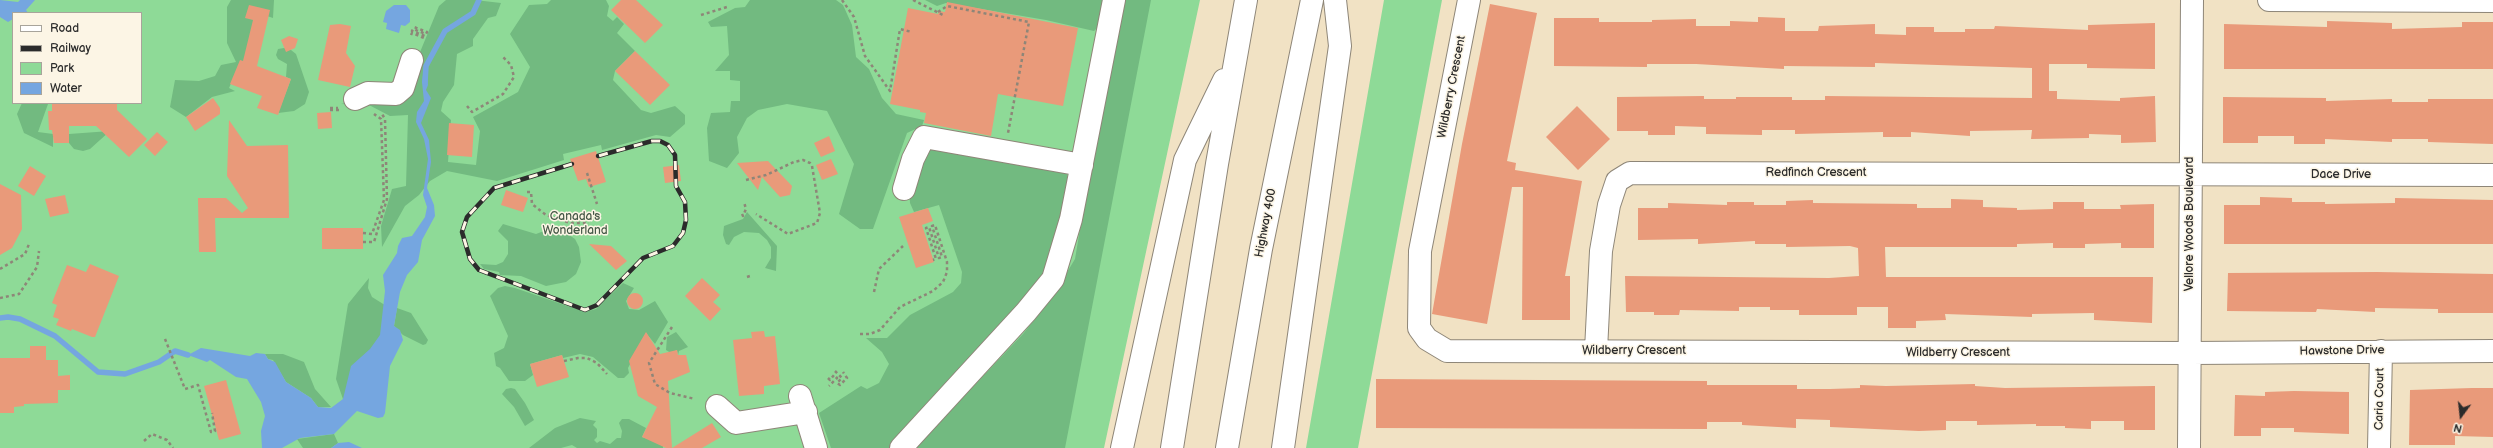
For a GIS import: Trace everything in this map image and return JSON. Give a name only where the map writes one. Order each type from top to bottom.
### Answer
[{"type":"main road","points":[[901,448],[1026,312],[1053,279],[1071,219],[1114,0]]},
{"type":"main road","points":[[1172,448],[1235,58],[1246,0]]},
{"type":"main road","name":"Highway 400","points":[[1227,448],[1261,249],[1312,0]]},
{"type":"main road","points":[[1283,448],[1340,46],[1335,0]]},
{"type":"main road","name":"Wildberry Crescent","points":[[1469,0],[1420,251],[1419,328],[1426,339],[1447,351],[1596,350],[2191,353]]},
{"type":"main road","name":"Vellore Woods Boulevard","points":[[2189,448],[2191,353],[2189,174],[2192,0]]},
{"type":"main road","points":[[2269,0],[2493,1]]},
{"type":"main road","points":[[1122,448],[1185,160],[1235,58]]},
{"type":"main road","points":[[357,107],[368,93],[396,94],[403,88],[412,60]]},
{"type":"main road","points":[[904,189],[913,159],[924,137],[1082,166]]},
{"type":"main road","name":"Redfinch Crescent","points":[[1596,350],[1600,259],[1608,205],[1617,180],[1630,173],[2189,174]]},
{"type":"main road","name":"Dace Drive","points":[[2189,174],[2493,175]]},
{"type":"main road","name":"Caria Court","points":[[2379,448],[2381,351]]},
{"type":"main road","name":"Hawstone Drive","points":[[2191,353],[2493,351]]},
{"type":"main road","points":[[717,406],[736,423],[803,404],[816,448]]},
{"type":"path","points":[[842,0],[854,18],[865,56],[890,91],[900,29],[912,32]]},
{"type":"path","points":[[913,0],[945,16]]},
{"type":"path","points":[[938,12],[947,6],[1029,22],[1004,151]]},
{"type":"path","points":[[701,15],[727,7]]},
{"type":"path","points":[[411,35],[412,33],[424,38],[425,36],[412,31],[413,29],[426,34],[427,32],[414,27]]},
{"type":"path","points":[[467,106],[472,112],[503,94],[514,77],[510,65],[502,56]]},
{"type":"path","points":[[330,109],[357,107],[382,114],[385,119],[387,199],[376,230],[374,242],[363,242]]},
{"type":"path","points":[[357,107],[381,119],[384,200],[372,234],[363,233]]},
{"type":"path","points":[[746,180],[766,175],[794,162],[803,160],[810,163],[812,166],[820,214],[817,222],[788,234],[756,214]]},
{"type":"path","points":[[587,174],[597,204]]},
{"type":"path","points":[[527,192],[531,192],[532,204],[546,215],[570,223],[589,223]]},
{"type":"path","points":[[742,214],[743,216],[745,211],[744,202]]},
{"type":"path","points":[[860,334],[870,334],[880,330],[900,307],[933,291],[943,282],[948,266],[935,225],[932,226],[942,257],[939,258],[929,227],[926,228],[936,259],[933,260]]},
{"type":"path","points":[[0,269],[25,254],[29,244]]},
{"type":"path","points":[[874,292],[879,269],[903,246]]},
{"type":"path","points":[[0,298],[19,294],[37,267],[39,251]]},
{"type":"path","points":[[672,327],[663,338],[649,363],[655,384],[670,393],[695,399]]},
{"type":"path","points":[[166,340],[185,389],[198,385],[211,432],[215,431],[210,414],[212,413]]},
{"type":"path","points":[[564,361],[587,358],[598,363],[607,374]]},
{"type":"path","points":[[835,371],[842,378],[838,383],[840,385],[847,378],[843,372]]},
{"type":"path","points":[[828,378],[830,380],[834,375],[837,378],[829,386]]},
{"type":"path","points":[[144,441],[152,434],[167,440],[172,448]]},
{"type":"green space","name":"Canada's Wonderland","points":[[0,0],[1200,0],[1104,448],[0,448]]},
{"type":"green space","points":[[231,0],[274,0],[273,18],[258,13],[252,49],[236,72],[229,88],[235,91],[212,97],[186,117],[170,107],[175,80],[199,81],[215,76],[221,65],[236,62],[227,43],[227,7]]},
{"type":"green space","points":[[446,0],[475,0],[501,3],[496,16],[488,18],[473,39],[473,46],[457,54],[454,85],[443,102],[441,111],[451,120],[448,162],[476,165],[480,131],[473,117],[518,92],[530,67],[510,34],[529,5],[547,4],[551,0],[606,0],[609,6],[607,16],[613,21],[617,17],[624,24],[617,33],[635,51],[615,71],[613,80],[641,110],[651,113],[675,106],[685,115],[685,124],[670,137],[656,135],[602,150],[601,145],[563,154],[564,160],[497,181],[447,171],[430,181],[419,195],[405,206],[382,247],[381,226],[392,189],[406,186],[408,115],[390,116],[369,105],[341,104],[354,101],[391,101],[418,57],[439,6]]},
{"type":"green space","points":[[750,0],[836,0],[843,5],[852,25],[856,57],[869,69],[882,98],[896,114],[924,120],[922,126],[907,133],[873,229],[860,229],[839,214],[854,164],[827,111],[787,104],[758,110],[747,118],[737,137],[739,153],[727,168],[709,161],[707,128],[711,113],[730,112],[731,101],[740,101],[740,81],[730,80],[730,71],[715,71],[729,55],[727,26],[711,27],[708,22],[735,8],[745,7]]},
{"type":"green space","points":[[925,0],[1105,0],[1100,25],[1094,31],[1046,20],[946,3],[937,6]]},
{"type":"green space","points":[[1121,0],[1151,0],[1065,448],[915,448],[1023,334],[1051,299],[1075,259],[1107,69]]},
{"type":"green space","points":[[1384,0],[1442,0],[1358,448],[1306,448]]},
{"type":"green space","points":[[284,48],[291,50],[296,54],[309,92],[305,104],[294,111],[278,113],[291,79],[286,77],[287,64],[278,59],[276,55],[278,49]]},
{"type":"green space","points":[[22,104],[48,104],[38,132],[53,134],[53,147],[24,133],[17,114]]},
{"type":"green space","points":[[110,131],[90,149],[83,151],[74,149],[69,143],[69,134]]},
{"type":"green space","points":[[934,147],[1064,166],[1071,187],[1048,274],[892,448],[831,448],[819,413],[861,386],[867,389],[879,383],[889,364],[882,352],[866,338],[887,338],[910,315],[953,292],[961,283],[962,272],[939,205],[914,212],[910,203],[909,189],[927,150]]},
{"type":"green space","points":[[747,212],[777,246],[776,271],[765,268],[771,258],[771,247],[767,240],[759,233],[744,232],[734,237],[729,245],[726,244],[723,235],[724,226],[743,219]]},
{"type":"green space","points":[[503,224],[536,234],[555,227],[563,229],[563,231],[575,239],[579,247],[581,262],[576,274],[566,282],[546,286],[521,276],[500,275],[499,272],[484,269],[480,264],[496,265],[503,262],[508,254],[508,241],[498,231]]},
{"type":"green space","points":[[369,278],[368,288],[372,297],[388,307],[384,340],[344,402],[336,379],[348,304]]},
{"type":"green space","points":[[623,283],[634,288],[626,301],[629,309],[639,310],[655,301],[668,322],[655,344],[646,333],[628,368],[629,373],[624,378],[618,378],[593,357],[580,354],[563,358],[562,355],[530,364],[533,375],[525,381],[509,381],[500,368],[496,366],[494,353],[504,348],[508,336],[490,296],[498,288],[505,286],[515,288],[585,312],[596,309]]},
{"type":"green space","points":[[397,308],[411,313],[428,340],[426,344],[423,345],[403,335],[394,326]]},
{"type":"green space","points":[[676,332],[688,347],[679,351],[678,355],[677,350],[671,353],[666,350],[667,337]]},
{"type":"green space","points":[[265,354],[283,354],[304,362],[315,389],[331,407],[318,407],[311,398],[286,382],[273,360],[268,359]]},
{"type":"green space","points":[[506,389],[515,389],[525,403],[534,420],[525,426],[514,407],[502,394]]},
{"type":"green space","points":[[580,418],[596,421],[593,425],[597,429],[597,437],[594,440],[597,443],[600,441],[610,444],[617,438],[621,438],[622,431],[619,423],[622,419],[629,419],[646,428],[642,437],[663,444],[663,448],[577,448],[572,445],[561,448],[529,448],[555,428]]},
{"type":"green space","points":[[334,434],[338,443],[331,448],[303,448],[297,439]]},
{"type":"water","points":[[0,0],[18,2],[20,0],[35,0],[26,10],[27,12],[12,12],[12,20],[8,22],[0,17]]},
{"type":"water","points":[[394,5],[406,5],[410,10],[410,22],[405,26],[401,25],[399,33],[386,29],[387,23],[383,22],[386,11]]},
{"type":"water","points":[[423,75],[427,75],[428,85],[426,90],[431,98],[421,123],[429,140],[431,162],[427,188],[434,205],[435,216],[422,240],[418,262],[407,275],[400,292],[394,326],[400,330],[403,340],[390,366],[385,413],[383,417],[378,418],[357,411],[334,434],[300,438],[282,448],[262,448],[261,431],[265,416],[261,402],[247,379],[236,377],[210,360],[207,362],[188,355],[201,348],[250,356],[256,353],[265,354],[268,359],[275,362],[286,382],[311,398],[318,407],[331,408],[343,399],[351,366],[370,349],[380,335],[385,291],[383,275],[397,253],[398,246],[402,238],[412,236],[425,217],[427,207],[423,195],[428,159],[424,139],[416,122],[417,112],[424,101],[422,82]]},
{"type":"water","points":[[349,442],[362,448],[331,448],[338,443]]},
{"type":"building","points":[[621,0],[636,0],[663,25],[645,43],[611,10]]},
{"type":"building","points":[[947,2],[1078,28],[1063,106],[998,94],[991,136],[924,123],[926,113],[920,112],[920,110],[890,104],[908,8],[938,14],[939,11],[945,12]]},
{"type":"building","points":[[1490,4],[1537,13],[1507,161],[1516,163],[1515,170],[1582,181],[1565,276],[1570,276],[1570,320],[1522,320],[1523,187],[1512,187],[1487,324],[1432,314],[1462,144]]},
{"type":"building","points":[[249,5],[270,10],[257,66],[291,79],[278,115],[257,108],[262,96],[230,84],[240,60],[243,61],[253,20],[245,18]]},
{"type":"building","points":[[1758,17],[1785,18],[1785,31],[1818,31],[1819,26],[1875,24],[1875,34],[1906,35],[1906,27],[1934,27],[1934,32],[1965,32],[1965,29],[1994,29],[1995,26],[2088,30],[2088,25],[2155,23],[2155,69],[2087,68],[2087,64],[2049,64],[2049,91],[2057,91],[2057,99],[2120,101],[2120,98],[2155,96],[2156,142],[2121,143],[2121,135],[2089,134],[2089,138],[2031,139],[2032,130],[1970,131],[1970,136],[1911,132],[1911,137],[1883,137],[1883,132],[1795,134],[1795,130],[1762,130],[1762,135],[1706,134],[1706,127],[1675,126],[1675,135],[1648,135],[1648,131],[1617,131],[1617,97],[1704,96],[1704,99],[1736,99],[1736,97],[1792,97],[1792,100],[1825,100],[1825,96],[2032,98],[2032,68],[1875,63],[1875,67],[1784,66],[1784,69],[1696,64],[1647,64],[1647,67],[1554,66],[1554,18],[1599,18],[1599,22],[1652,22],[1652,20],[1696,19],[1696,26],[1730,26],[1730,21],[1758,22]]},
{"type":"building","points":[[2327,21],[2392,23],[2392,29],[2462,27],[2462,22],[2493,22],[2493,69],[2224,69],[2224,24],[2327,27]]},
{"type":"building","points":[[340,24],[351,26],[346,53],[355,66],[350,87],[318,80],[330,25]]},
{"type":"building","points":[[289,36],[298,39],[295,48],[286,52],[281,40]]},
{"type":"building","points":[[635,51],[670,85],[650,105],[615,71]]},
{"type":"building","points":[[2223,97],[2326,98],[2326,101],[2392,99],[2392,102],[2428,102],[2428,99],[2493,99],[2493,144],[2428,142],[2428,139],[2392,139],[2392,142],[2325,139],[2325,144],[2294,144],[2294,136],[2258,136],[2258,143],[2223,143]]},
{"type":"building","points":[[213,98],[220,108],[220,114],[195,131],[186,117]]},
{"type":"building","points":[[52,104],[117,104],[117,110],[147,139],[129,157],[96,126],[69,126],[69,143],[54,143],[52,130],[49,130],[48,111],[52,111]]},
{"type":"building","points":[[1577,106],[1610,139],[1578,170],[1546,137]]},
{"type":"building","points":[[331,112],[332,128],[318,129],[317,113]]},
{"type":"building","points":[[229,120],[247,146],[288,145],[289,218],[215,218],[216,252],[199,252],[198,198],[226,198],[242,213],[248,208],[227,176]]},
{"type":"building","points":[[449,123],[474,125],[472,157],[447,155]]},
{"type":"building","points":[[157,132],[168,142],[155,156],[144,145]]},
{"type":"building","points":[[829,136],[835,151],[821,157],[814,143]]},
{"type":"building","points":[[596,151],[606,182],[589,187],[586,179],[578,181],[570,159]]},
{"type":"building","points":[[831,159],[838,174],[822,180],[816,165]]},
{"type":"building","points":[[768,161],[792,186],[790,195],[780,197],[762,177],[758,190],[737,163]]},
{"type":"building","points":[[679,165],[681,181],[665,183],[663,167]]},
{"type":"building","points":[[30,166],[46,176],[34,196],[18,186]]},
{"type":"building","points":[[0,184],[21,195],[22,229],[12,248],[0,255]]},
{"type":"building","points":[[506,190],[528,198],[523,212],[501,205]]},
{"type":"building","points":[[65,195],[69,213],[50,217],[45,199]]},
{"type":"building","points":[[2260,197],[2292,198],[2292,202],[2325,202],[2325,204],[2395,203],[2395,198],[2493,200],[2493,244],[2224,244],[2224,205],[2260,205]]},
{"type":"building","points":[[1951,199],[1983,200],[1983,207],[2017,208],[2017,210],[2053,209],[2053,202],[2084,202],[2084,209],[2121,209],[2120,205],[2154,204],[2154,248],[2121,248],[2121,243],[2085,244],[2085,248],[2053,248],[2053,243],[2017,244],[2017,247],[1885,247],[1886,277],[2153,277],[2152,323],[2094,320],[2094,313],[2032,314],[2032,317],[1945,314],[1946,320],[1916,321],[1916,328],[1888,328],[1888,307],[1857,307],[1857,315],[1799,315],[1799,310],[1770,310],[1770,307],[1739,307],[1739,311],[1680,310],[1679,315],[1654,315],[1654,312],[1626,312],[1625,276],[1829,278],[1859,276],[1858,248],[1850,246],[1786,247],[1786,244],[1755,244],[1755,241],[1698,244],[1698,239],[1638,240],[1638,208],[1668,208],[1668,203],[1727,205],[1727,202],[1754,202],[1754,205],[1786,205],[1786,201],[1813,200],[1813,203],[1917,204],[1917,208],[1951,208]]},
{"type":"building","points":[[928,208],[933,221],[922,225],[934,262],[916,268],[899,217]]},
{"type":"building","points":[[322,228],[363,228],[363,249],[322,249]]},
{"type":"building","points":[[589,244],[611,246],[627,261],[616,270]]},
{"type":"building","points":[[90,264],[119,276],[95,337],[72,329],[71,331],[56,325],[59,319],[53,317],[57,305],[52,303],[67,265],[86,272]]},
{"type":"building","points":[[2377,272],[2493,274],[2493,313],[2438,313],[2438,309],[2375,308],[2375,312],[2317,309],[2316,312],[2227,311],[2228,273]]},
{"type":"building","points":[[702,278],[720,295],[713,302],[721,309],[710,321],[685,296]]},
{"type":"building","points":[[635,293],[642,298],[643,301],[638,308],[635,309],[628,304],[627,301],[632,294]]},
{"type":"building","points":[[764,331],[765,337],[775,336],[780,384],[764,386],[764,394],[739,396],[733,340],[752,338],[751,332]]},
{"type":"building","points":[[646,332],[660,354],[677,350],[678,355],[686,355],[690,372],[668,381],[672,448],[666,448],[642,437],[657,407],[638,396],[629,361]]},
{"type":"building","points":[[30,346],[46,346],[46,360],[58,360],[58,376],[70,375],[70,390],[58,390],[58,403],[24,404],[24,406],[14,407],[14,413],[0,413],[0,358],[30,358]]},
{"type":"building","points":[[562,355],[569,377],[537,387],[530,364]]},
{"type":"building","points":[[1376,379],[1707,381],[1707,385],[1797,385],[1797,389],[1860,388],[1860,385],[1886,386],[1975,384],[1975,386],[2005,388],[2155,386],[2155,430],[2124,430],[2124,421],[2091,421],[2091,429],[2065,428],[2065,426],[2036,426],[2036,424],[1977,425],[1977,421],[1946,421],[1946,430],[1919,431],[1830,427],[1830,420],[1796,419],[1796,428],[1742,425],[1742,422],[1707,422],[1707,429],[1376,428]]},
{"type":"building","points":[[226,380],[241,434],[219,440],[204,386]]},
{"type":"building","points":[[2493,388],[2493,437],[2455,436],[2455,445],[2409,445],[2410,390]]},
{"type":"building","points":[[2265,392],[2349,392],[2349,434],[2294,432],[2294,428],[2261,428],[2261,436],[2234,436],[2235,395],[2265,396]]},
{"type":"building","points":[[712,423],[721,437],[702,448],[672,448]]},
{"type":"waterway","points":[[425,82],[426,66],[445,31],[473,13],[479,0]]},
{"type":"waterway","points":[[0,318],[8,317],[20,319],[55,336],[98,372],[125,374],[159,362],[175,351],[188,355]]},
{"type":"railway","points":[[572,164],[494,188],[467,217],[462,232],[470,259],[479,270],[585,310],[597,305],[643,258],[673,246],[683,233],[686,220],[685,202],[676,186],[675,155],[668,145],[660,141],[652,141],[598,156]]}]
